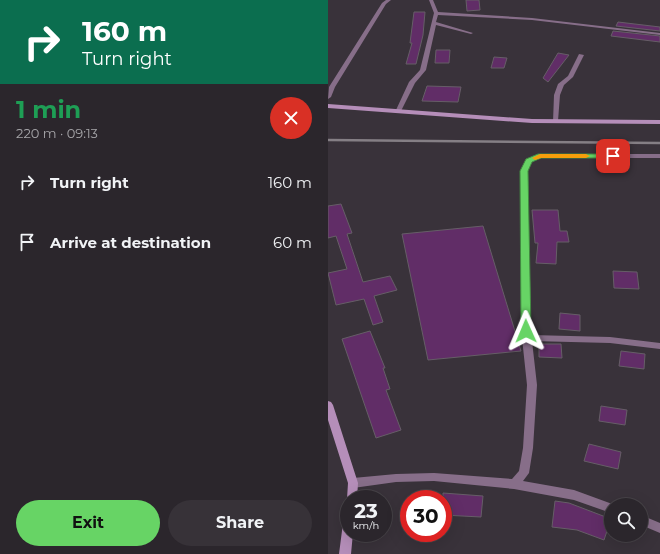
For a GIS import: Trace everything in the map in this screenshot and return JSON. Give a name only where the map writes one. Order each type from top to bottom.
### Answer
[{"type":"street","points":[[328,97],[332,86],[384,3],[389,0]]},
{"type":"street","points":[[399,110],[412,82],[423,70],[436,14],[431,0]]},
{"type":"street","points":[[436,14],[532,19],[660,34]]},
{"type":"street","points":[[433,23],[471,33]]},
{"type":"street","points":[[555,121],[557,95],[561,84],[570,77],[580,55]]},
{"type":"street","points":[[328,106],[399,110],[532,121],[660,122]]},
{"type":"street","points":[[514,484],[524,473],[528,448],[532,385],[526,338],[524,171],[529,161],[540,156],[660,156]]},
{"type":"street","points":[[526,338],[585,338],[635,342],[660,346]]},
{"type":"street","points":[[328,405],[353,483],[353,490]]},
{"type":"street","points":[[353,483],[396,478],[434,477],[514,484],[574,495],[604,506]]},
{"type":"street","points":[[648,523],[660,528]]},
{"type":"street","points":[[345,554],[347,542]]},
{"type":"building","points":[[466,0],[479,0],[480,10],[467,11]]},
{"type":"building","points":[[414,12],[425,12],[423,35],[416,64],[406,64],[412,43],[410,43]]},
{"type":"building","points":[[618,22],[660,27],[660,31],[616,26]]},
{"type":"building","points":[[613,31],[660,36],[660,42],[611,36]]},
{"type":"building","points":[[436,50],[450,50],[449,63],[435,63]]},
{"type":"building","points":[[558,53],[569,55],[548,82],[543,78]]},
{"type":"building","points":[[494,57],[507,58],[504,68],[491,68]]},
{"type":"building","points":[[427,86],[461,87],[458,102],[422,101]]},
{"type":"building","points":[[341,204],[352,233],[347,234],[363,282],[390,276],[397,290],[374,296],[383,322],[373,325],[364,299],[336,305],[328,273],[347,269],[336,236],[328,238],[328,206]]},
{"type":"building","points":[[532,210],[558,210],[560,231],[567,231],[569,242],[557,242],[556,264],[536,263],[538,243],[535,243]]},
{"type":"building","points":[[483,226],[521,351],[428,360],[402,234]]},
{"type":"building","points":[[613,271],[637,272],[639,289],[614,288]]},
{"type":"building","points":[[560,313],[580,315],[580,331],[559,329]]},
{"type":"building","points":[[370,331],[385,368],[383,368],[390,389],[386,390],[401,430],[376,438],[342,339]]},
{"type":"building","points":[[539,344],[561,344],[562,358],[539,357]]},
{"type":"building","points":[[621,351],[645,354],[644,369],[619,366]]},
{"type":"building","points":[[601,406],[627,410],[625,425],[599,421]]},
{"type":"building","points":[[589,444],[621,452],[618,469],[584,461]]},
{"type":"building","points":[[452,494],[483,496],[481,517],[452,515]]},
{"type":"building","points":[[555,501],[569,503],[604,516],[604,540],[577,530],[552,527]]},
{"type":"railway","points":[[328,140],[660,143]]},
{"type":"slow traffic","points":[[535,158],[540,156],[586,156]]},
{"type":"route","points":[[526,331],[523,217],[524,171],[529,161],[540,156],[613,156]]}]
